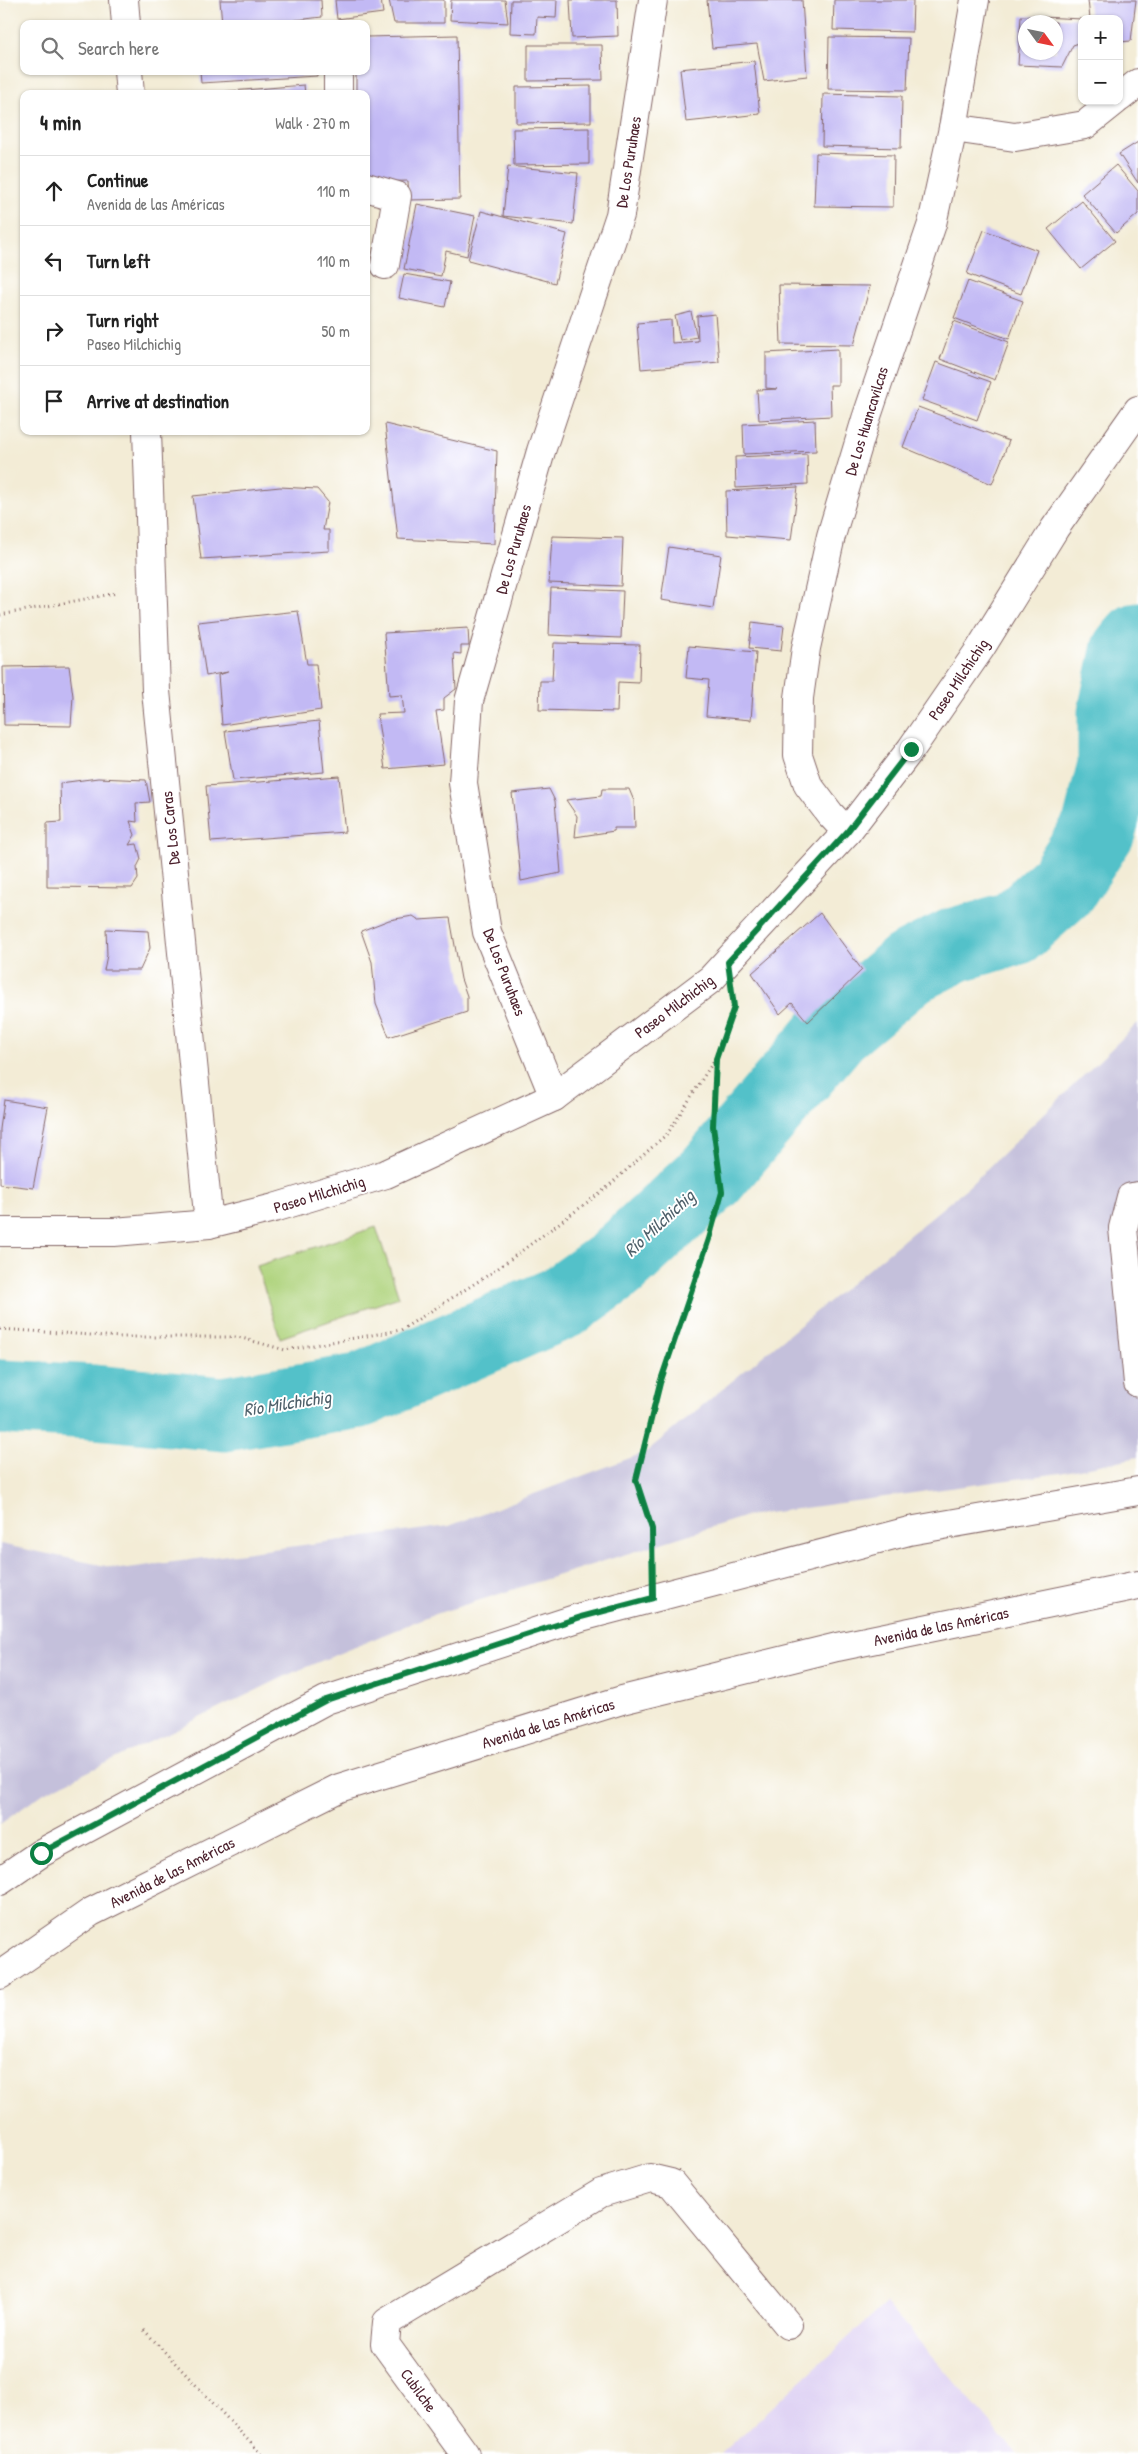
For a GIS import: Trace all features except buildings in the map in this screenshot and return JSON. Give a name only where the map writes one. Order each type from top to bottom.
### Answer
[{"type":"street","points":[[124,0],[126,20]]},
{"type":"street","name":"De Los Puruhaes","points":[[554,1097],[487,932],[463,783],[469,701],[541,451],[620,215],[653,0]]},
{"type":"street","name":"De Los Huancavilcas","points":[[847,832],[830,814],[808,785],[798,756],[799,698],[806,648],[831,536],[866,419],[932,224],[953,128],[975,0]]},
{"type":"street","points":[[128,75],[130,90]]},
{"type":"street","points":[[1123,95],[1138,83]]},
{"type":"street","points":[[953,128],[1015,137],[1085,125],[1110,105]]},
{"type":"street","points":[[370,188],[397,196],[385,265]]},
{"type":"street","name":"Paseo Milchichig","points":[[0,1232],[114,1232],[209,1224],[274,1208],[386,1174],[554,1097],[711,978],[728,962],[847,832],[911,749],[974,657],[1055,528],[1138,410]]},
{"type":"street","name":"De Los Caras","points":[[147,435],[156,691],[209,1224]]},
{"type":"street","points":[[1138,1196],[1132,1197],[1123,1228],[1138,1382]]},
{"type":"street","points":[[0,1881],[41,1853],[326,1700],[581,1617],[909,1531],[1138,1491]]},
{"type":"street","name":"Avenida de las Américas","points":[[0,1975],[91,1912],[338,1788],[622,1700],[837,1647],[1138,1585]]},
{"type":"street","name":"Cubilche","points":[[466,2454],[385,2344],[387,2322],[601,2193],[650,2178],[671,2183],[788,2325]]},
{"type":"path","points":[[0,615],[152,587]]},
{"type":"path","points":[[0,1329],[121,1337],[238,1337],[285,1350],[401,1330],[493,1272],[604,1190],[668,1132],[716,1059],[734,1007],[728,962]]},
{"type":"path","points":[[653,1598],[652,1529],[636,1480],[660,1383],[709,1239],[722,1192],[713,1126],[716,1059]]},
{"type":"path","points":[[144,2330],[261,2454]]},
{"type":"shaded area","points":[[1138,1023],[1138,1457],[1060,1473],[747,1516],[429,1616],[292,1673],[44,1793],[0,1824],[0,1544],[120,1569],[449,1526],[646,1452],[969,1186]]},
{"type":"shaded area","points":[[886,2303],[1017,2454],[721,2454]]},
{"type":"green space","points":[[376,1227],[399,1297],[280,1338],[257,1266]]},
{"type":"waterway","name":"Río Milchichig","points":[[0,1397],[94,1402],[224,1414],[359,1391],[563,1302],[615,1265],[711,1176],[835,1030],[909,968],[955,945],[1015,928],[1062,886],[1099,829],[1115,765],[1115,713],[1128,652],[1138,640]]},
{"type":"route","points":[[41,1853],[326,1700],[581,1617],[653,1598],[652,1529],[636,1480],[660,1383],[709,1239],[722,1192],[713,1126],[716,1059],[734,1007],[728,962],[847,832],[911,749]]}]
